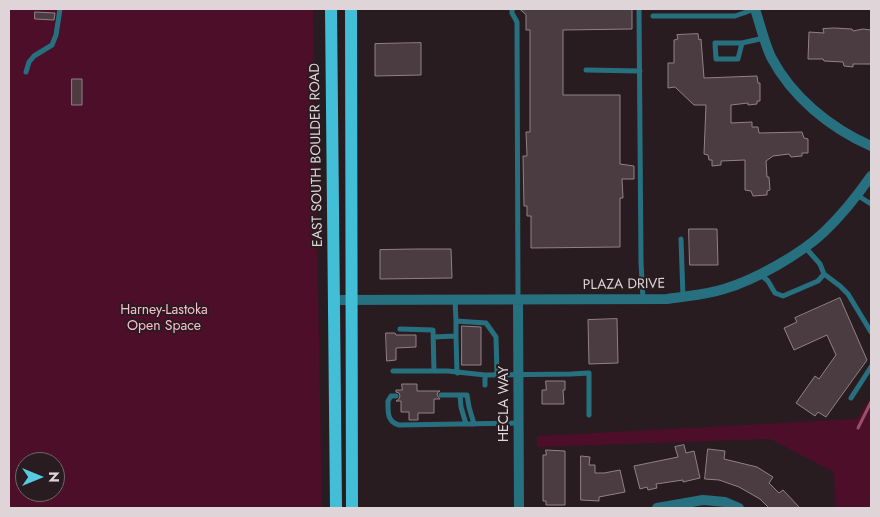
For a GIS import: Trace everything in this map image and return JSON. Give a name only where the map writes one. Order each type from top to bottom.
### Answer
[{"type":"main road","name":"EAST SOUTH BOULDER ROAD","points":[[330,9],[336,508]]},
{"type":"main road","points":[[351,9],[352,508]]},
{"type":"street","points":[[755,9],[771,56],[786,82],[808,106],[831,123],[871,146]]},
{"type":"street","name":"PLAZA DRIVE","points":[[334,300],[667,299],[700,295],[725,289],[760,274],[805,247],[847,209],[871,176]]},
{"type":"street","name":"HECLA WAY","points":[[518,300],[519,508]]},
{"type":"street","points":[[657,508],[703,500],[725,502],[740,508]]},
{"type":"lane","points":[[26,72],[29,62],[34,56],[52,45],[56,35],[60,9]]},
{"type":"lane","points":[[512,9],[517,22],[518,300]]},
{"type":"lane","points":[[639,9],[641,263],[643,299]]},
{"type":"lane","points":[[664,9],[665,16]]},
{"type":"lane","points":[[653,16],[735,16],[755,9]]},
{"type":"lane","points":[[742,43],[738,59],[716,59],[715,43],[742,43],[765,38]]},
{"type":"lane","points":[[586,70],[640,71]]},
{"type":"lane","points":[[857,194],[871,204]]},
{"type":"lane","points":[[681,239],[683,297]]},
{"type":"lane","points":[[805,247],[820,264],[824,274],[848,294],[871,332]]},
{"type":"lane","points":[[760,274],[768,281],[776,293],[783,296],[818,281],[824,274]]},
{"type":"lane","points":[[455,300],[457,372]]},
{"type":"lane","points":[[456,321],[486,322],[496,337],[497,375]]},
{"type":"lane","points":[[400,329],[433,330],[434,371]]},
{"type":"lane","points":[[433,337],[456,336]]},
{"type":"lane","points":[[851,398],[871,367]]},
{"type":"lane","points":[[393,371],[457,372],[485,375],[589,373],[589,415]]},
{"type":"lane","points":[[485,375],[485,385]]},
{"type":"lane","points":[[441,395],[467,395],[474,424]]},
{"type":"lane","points":[[460,395],[466,424]]},
{"type":"lane","points":[[396,396],[391,396],[388,401],[389,418],[393,424],[519,423]]},
{"type":"green space","name":"Harney-Lastoka Open Space","points":[[9,9],[313,9],[322,508],[9,508]]},
{"type":"green space","points":[[871,397],[871,508],[835,508],[834,472],[770,439],[537,447],[537,436],[857,419]]},
{"type":"building","points":[[520,9],[632,9],[632,29],[563,30],[563,95],[620,95],[620,164],[634,166],[634,179],[622,179],[623,198],[620,198],[620,247],[531,248],[531,216],[527,216],[527,206],[524,206],[523,156],[527,156],[526,132],[530,132],[530,30],[526,30],[526,15]]},
{"type":"building","points":[[35,12],[55,13],[54,20],[35,19]]},
{"type":"building","points":[[823,29],[852,29],[853,31],[871,30],[871,64],[853,64],[853,67],[844,66],[843,62],[808,59],[809,32],[824,33]]},
{"type":"building","points":[[698,34],[699,40],[701,39],[704,78],[757,76],[758,83],[760,83],[760,101],[757,101],[757,104],[731,105],[731,123],[752,122],[752,127],[758,127],[759,133],[802,132],[804,138],[808,139],[808,153],[802,153],[802,156],[791,157],[789,154],[773,156],[766,161],[770,190],[767,191],[767,195],[753,196],[751,191],[745,190],[745,160],[721,161],[721,165],[712,166],[712,160],[709,160],[708,155],[704,154],[706,105],[694,105],[675,87],[668,88],[668,63],[674,63],[674,40],[678,39],[677,35]]},
{"type":"building","points":[[421,43],[421,75],[375,76],[375,44]]},
{"type":"building","points":[[72,79],[82,79],[82,105],[72,105]]},
{"type":"building","points":[[689,229],[717,229],[718,265],[690,265]]},
{"type":"building","points":[[451,249],[452,278],[380,279],[380,250]]},
{"type":"building","points":[[840,298],[867,360],[826,417],[818,412],[815,416],[796,403],[815,376],[819,379],[836,355],[827,335],[794,350],[784,328],[797,322],[795,318]]},
{"type":"building","points":[[617,319],[618,363],[589,364],[588,320]]},
{"type":"building","points":[[462,326],[481,327],[481,365],[462,365]]},
{"type":"building","points":[[386,333],[416,335],[416,347],[396,348],[396,360],[387,361]]},
{"type":"building","points":[[546,381],[565,381],[565,390],[563,390],[564,404],[542,404],[542,390],[546,390]]},
{"type":"building","points":[[402,384],[417,384],[417,391],[440,391],[437,395],[440,399],[434,399],[434,413],[418,413],[418,420],[409,420],[409,412],[401,412],[401,401],[396,401],[400,396],[396,390],[402,390]]},
{"type":"building","points":[[684,445],[686,453],[694,451],[700,478],[683,482],[683,480],[656,484],[657,488],[648,490],[647,487],[640,489],[634,466],[678,457],[675,447]]},
{"type":"building","points":[[708,449],[725,451],[724,459],[757,467],[773,477],[769,483],[779,493],[783,490],[800,508],[769,508],[760,499],[739,487],[719,480],[705,479]]},
{"type":"building","points":[[546,450],[565,451],[565,505],[546,505],[546,501],[543,501],[543,455],[546,455]]},
{"type":"building","points":[[581,456],[590,457],[589,465],[595,465],[595,473],[620,470],[625,492],[599,497],[599,501],[581,500]]},
{"type":"waterway","points":[[858,428],[871,402]]}]
